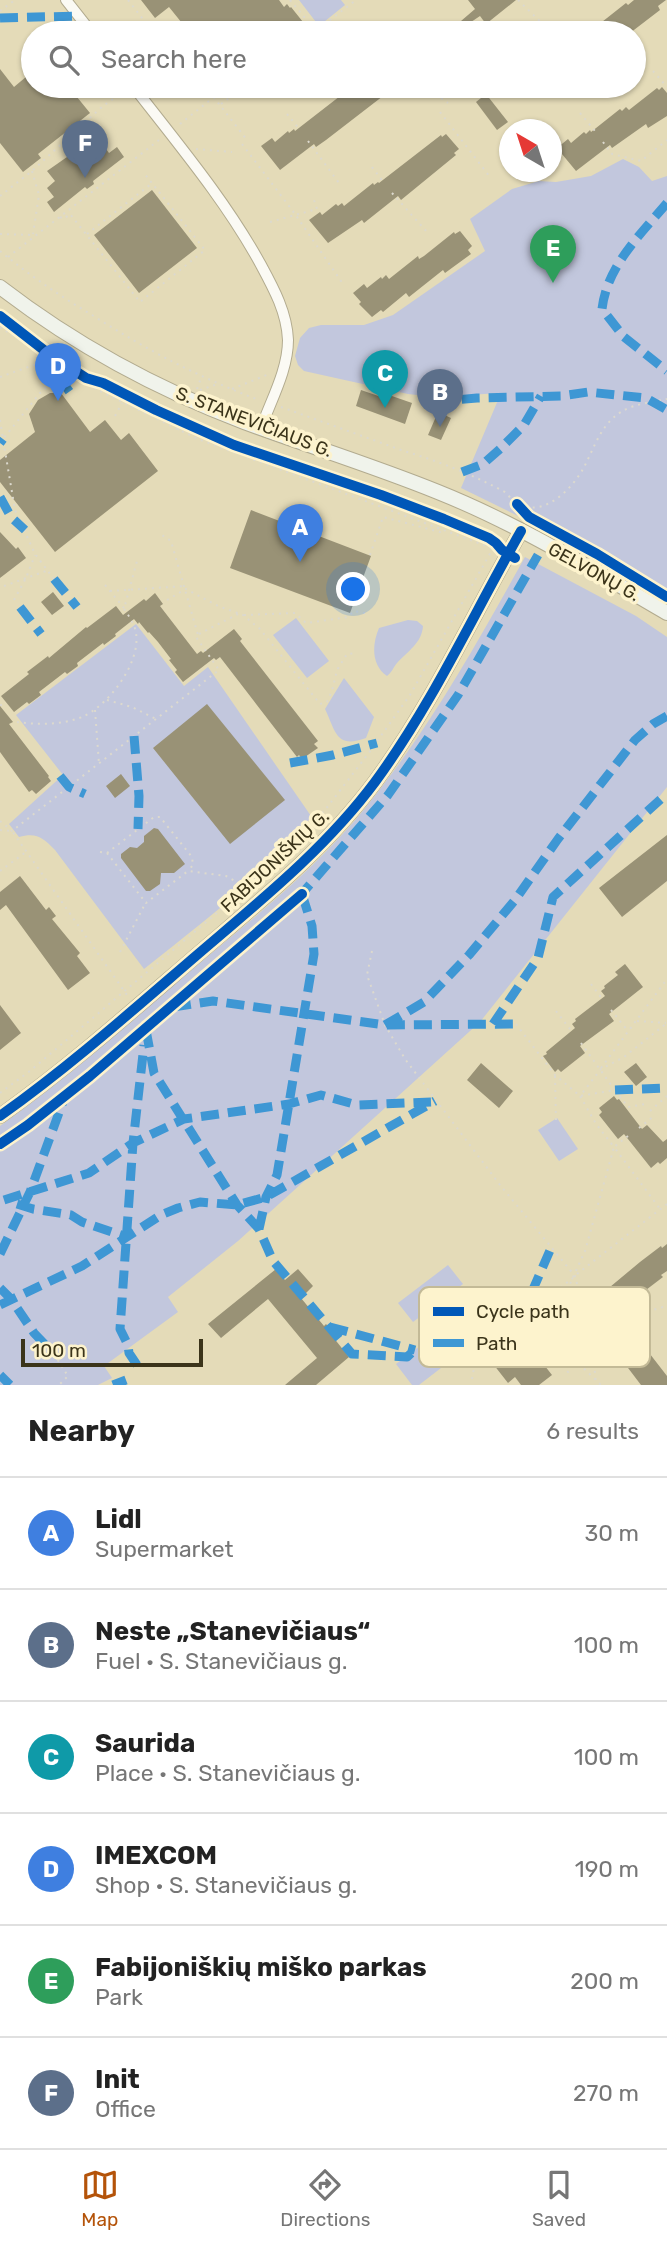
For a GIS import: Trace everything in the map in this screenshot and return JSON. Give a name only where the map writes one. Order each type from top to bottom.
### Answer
[{"type":"street","points":[[66,0],[83,21]]},
{"type":"street","points":[[142,98],[245,237],[283,309],[288,343],[282,369],[261,428]]},
{"type":"street","name":"S. STANEVIČIAUS G.","points":[[0,287],[55,327],[123,366],[192,400],[261,428],[394,474],[471,506],[521,531]]},
{"type":"street","name":"GELVONŲ G.","points":[[521,531],[667,613]]},
{"type":"street","name":"FABIJONIŠKIŲ G.","points":[[0,1116],[136,1008],[289,877],[341,823],[374,783],[440,682],[521,531]]},
{"type":"path","points":[[0,11],[15,0]]},
{"type":"path","points":[[128,0],[145,21]]},
{"type":"path","points":[[290,0],[306,21]]},
{"type":"path","points":[[328,21],[356,0]]},
{"type":"path","points":[[518,0],[540,21]]},
{"type":"path","points":[[653,71],[667,87]]},
{"type":"path","points":[[0,196],[114,98]]},
{"type":"path","points":[[8,257],[213,98]]},
{"type":"path","points":[[215,98],[247,140]]},
{"type":"path","points":[[220,105],[229,98]]},
{"type":"path","points":[[441,98],[448,103]]},
{"type":"path","points":[[96,106],[99,110]]},
{"type":"path","points":[[440,112],[490,177]]},
{"type":"path","points":[[580,113],[595,131]]},
{"type":"path","points":[[287,114],[300,130]]},
{"type":"path","points":[[308,141],[339,183]]},
{"type":"path","points":[[603,142],[612,154],[640,161],[667,141]]},
{"type":"path","points":[[242,144],[344,284]]},
{"type":"path","points":[[181,148],[232,152]]},
{"type":"path","points":[[372,167],[384,183]]},
{"type":"path","points":[[32,171],[39,195],[34,235]]},
{"type":"path","points":[[60,217],[65,219],[70,214],[140,303],[205,250],[144,173]]},
{"type":"path","points":[[86,235],[152,183]]},
{"type":"path","points":[[392,193],[427,232]]},
{"type":"path","points":[[270,222],[317,209],[314,200]]},
{"type":"path","points":[[0,233],[34,235]]},
{"type":"path","points":[[1,253],[55,292],[136,343],[217,384],[404,451],[423,455],[506,493],[517,504],[545,506],[559,498],[583,470],[592,447],[608,424],[622,411],[667,399]]},
{"type":"path","points":[[0,316],[67,369],[122,402],[198,439],[497,547]]},
{"type":"path","points":[[0,327],[48,360],[234,445],[444,519],[497,547]]},
{"type":"path","points":[[0,377],[48,360]]},
{"type":"path","points":[[3,439],[40,393],[67,369]]},
{"type":"path","points":[[231,389],[282,369]]},
{"type":"path","points":[[196,391],[217,384]]},
{"type":"path","points":[[115,416],[122,402]]},
{"type":"path","points":[[0,420],[16,510],[36,554],[54,579]]},
{"type":"path","points":[[370,555],[383,517],[440,532],[441,528]]},
{"type":"path","points":[[0,830],[12,831],[219,670],[196,637],[198,635],[186,588],[171,541],[162,535]]},
{"type":"path","points":[[0,1093],[125,992],[247,887],[326,810],[410,695],[497,547]]},
{"type":"path","points":[[14,600],[36,554]]},
{"type":"path","points":[[124,609],[136,561]]},
{"type":"path","points":[[4,586],[48,571]]},
{"type":"path","points":[[17,722],[42,724],[80,718],[95,709],[121,682],[133,657],[136,632],[124,609],[105,585]]},
{"type":"path","points":[[167,600],[186,588]]},
{"type":"path","points":[[110,591],[186,588],[218,606],[243,615],[260,629],[320,704],[327,702],[337,670],[347,654],[357,653]]},
{"type":"path","points":[[243,615],[295,613],[306,622],[348,617],[354,611],[369,614]]},
{"type":"path","points":[[198,635],[238,613]]},
{"type":"path","points":[[106,699],[132,707],[156,719]]},
{"type":"path","points":[[95,709],[99,764]]},
{"type":"path","points":[[107,853],[154,817],[160,817],[192,857],[193,865],[188,871],[146,903],[120,952]]},
{"type":"path","points":[[0,821],[12,831],[125,992],[146,1030]]},
{"type":"path","points":[[0,871],[27,852]]},
{"type":"path","points":[[100,852],[107,853],[146,903]]},
{"type":"path","points":[[188,871],[226,876],[247,887]]},
{"type":"path","points":[[372,951],[367,975],[385,1026],[405,1059],[500,1185],[575,1276],[578,1287]]},
{"type":"path","points":[[580,1096],[667,979]]},
{"type":"path","points":[[591,985],[603,1000]]},
{"type":"path","points":[[611,1010],[628,1031]]},
{"type":"path","points":[[556,1011],[573,1033]]},
{"type":"path","points":[[636,1021],[667,1023]]},
{"type":"path","points":[[601,1069],[624,1057],[667,1023]]},
{"type":"path","points":[[516,1024],[555,1075],[580,1096],[596,1124],[660,1210]]},
{"type":"path","points":[[581,1043],[628,1107],[645,1104]]},
{"type":"path","points":[[555,1075],[556,1121]]},
{"type":"path","points":[[580,1096],[615,1090]]},
{"type":"path","points":[[650,1111],[667,1096]]},
{"type":"path","points":[[639,1128],[654,1116]]},
{"type":"path","points":[[570,1287],[585,1251],[614,1147],[628,1136]]},
{"type":"path","points":[[561,1287],[667,1204]]},
{"type":"path","points":[[650,1311],[667,1306]]},
{"type":"path","points":[[54,1354],[68,1376],[59,1385]]},
{"type":"path","points":[[472,1379],[474,1367]]},
{"type":"path","points":[[582,1367],[601,1385]]},
{"type":"path","points":[[594,1367],[596,1385]]},
{"type":"shaded area","points":[[299,0],[341,0],[345,5],[325,21],[315,21]]},
{"type":"shaded area","points":[[623,159],[639,167],[652,181],[667,176],[667,601],[566,541],[461,488],[501,393],[436,397],[408,394],[304,371],[295,356],[300,338],[309,328],[321,325],[364,325],[393,315],[485,251],[470,219],[512,189],[536,182],[562,182],[591,176]]},
{"type":"shaded area","points":[[525,557],[636,616],[667,637],[667,787],[480,1022],[238,1241],[168,1297],[178,1312],[104,1366],[112,1378],[98,1385],[0,1385],[0,1126],[72,1071],[259,914],[326,852],[366,807],[432,716]]},
{"type":"shaded area","points":[[296,618],[329,661],[307,678],[273,635]]},
{"type":"shaded area","points":[[408,620],[417,621],[423,626],[422,632],[417,642],[387,676],[378,666],[374,654],[379,628]]},
{"type":"shaded area","points":[[136,624],[184,686],[208,667],[311,816],[296,838],[265,869],[144,969],[55,850],[39,837],[19,837],[9,824],[63,775],[16,715]]},
{"type":"shaded area","points":[[344,678],[374,717],[366,738],[356,741],[343,740],[338,736],[325,709]]},
{"type":"shaded area","points":[[557,1118],[578,1149],[559,1161],[538,1130]]},
{"type":"shaded area","points":[[448,1265],[463,1284],[459,1287],[419,1287]]},
{"type":"shaded area","points":[[419,1287],[419,1317],[413,1322],[398,1303]]},
{"type":"shaded area","points":[[419,1347],[419,1367],[442,1367],[419,1385],[412,1385],[396,1364]]},
{"type":"building","points":[[141,0],[279,0],[284,7],[287,4],[291,7],[302,21],[180,21],[169,7],[155,18]]},
{"type":"building","points":[[468,0],[516,0],[490,21],[484,21],[480,16],[472,21],[461,21],[475,9]]},
{"type":"building","points":[[634,0],[666,0],[658,6],[660,10],[646,21],[603,21],[626,3],[628,5]]},
{"type":"building","points":[[0,69],[14,87],[21,81],[21,98],[78,98],[90,113],[38,154],[41,158],[23,172],[0,143]]},
{"type":"building","points":[[662,87],[667,93],[667,116],[648,128],[646,124],[612,148],[610,145],[576,171],[562,154],[562,144],[568,139],[571,143],[584,132],[591,132],[620,109],[622,111],[626,107],[629,110],[657,88],[659,90]]},
{"type":"building","points":[[338,98],[380,98],[326,140],[316,147],[314,144],[280,170],[261,146],[272,138],[275,142],[288,131],[295,131]]},
{"type":"building","points":[[481,98],[489,98],[506,119],[499,119],[497,130],[476,102]]},
{"type":"building","points":[[446,134],[459,149],[454,153],[456,155],[401,200],[398,196],[364,223],[362,220],[328,243],[309,220],[320,212],[322,215],[336,204],[338,206],[342,203],[344,206]]},
{"type":"building","points":[[87,143],[94,151],[102,144],[109,153],[117,147],[124,157],[93,181],[94,184],[87,189],[85,187],[54,212],[47,202],[54,197],[47,188],[55,181],[47,171]]},
{"type":"building","points":[[152,190],[197,248],[139,293],[94,235]]},
{"type":"building","points":[[460,231],[472,246],[468,250],[471,254],[445,273],[443,270],[409,297],[406,293],[383,312],[381,310],[372,317],[359,304],[361,302],[353,293],[364,284],[367,288],[386,275],[389,279],[418,256],[419,259],[454,232],[455,234]]},
{"type":"building","points":[[361,390],[387,399],[389,395],[412,403],[405,424],[356,406]]},
{"type":"building","points":[[50,393],[61,393],[90,432],[105,420],[121,440],[129,433],[158,471],[55,552],[0,482],[0,460],[35,432],[29,414],[38,400]]},
{"type":"building","points":[[438,412],[451,418],[441,440],[428,435]]},
{"type":"building","points":[[251,510],[371,556],[350,613],[230,568]]},
{"type":"building","points":[[0,532],[16,549],[18,547],[26,558],[0,578]]},
{"type":"building","points":[[53,592],[64,606],[52,615],[41,602]]},
{"type":"building","points":[[155,593],[163,604],[160,606],[197,654],[201,651],[203,653],[234,629],[242,639],[240,641],[318,741],[314,744],[318,748],[302,759],[299,755],[297,757],[220,657],[216,660],[214,658],[183,682],[158,642],[134,619],[115,634],[116,636],[77,663],[78,666],[67,674],[65,672],[39,692],[41,695],[29,704],[27,702],[14,712],[1,696],[29,674],[27,672],[116,606],[123,615]]},
{"type":"building","points":[[207,704],[285,800],[230,844],[153,748]]},
{"type":"building","points":[[0,706],[13,722],[9,724],[49,776],[51,781],[36,794],[32,790],[29,792],[0,752]]},
{"type":"building","points":[[121,774],[130,786],[115,798],[106,786]]},
{"type":"building","points":[[154,828],[158,829],[185,864],[174,873],[161,873],[160,884],[146,891],[121,858],[121,854],[130,847],[137,848],[144,842],[144,836]]},
{"type":"building","points":[[667,835],[667,881],[622,917],[599,888]]},
{"type":"building","points":[[20,876],[46,910],[49,907],[56,916],[52,919],[80,953],[77,956],[90,973],[68,990],[6,905],[0,910],[0,892]]},
{"type":"building","points":[[625,964],[643,987],[609,1014],[614,1021],[580,1046],[585,1053],[561,1072],[558,1069],[555,1072],[543,1056],[575,1028],[572,1024],[575,1019],[605,996],[601,991],[604,986],[618,975],[615,972]]},
{"type":"building","points":[[0,1005],[21,1033],[0,1050]]},
{"type":"building","points":[[481,1063],[513,1091],[499,1108],[467,1080]]},
{"type":"building","points":[[636,1063],[647,1077],[636,1086],[624,1072]]},
{"type":"building","points":[[614,1096],[642,1129],[647,1125],[663,1142],[667,1139],[667,1158],[660,1164],[658,1162],[651,1168],[624,1134],[618,1139],[599,1115],[602,1112],[599,1108]]},
{"type":"building","points":[[667,1244],[667,1271],[650,1287],[610,1287],[661,1246],[662,1248]]},
{"type":"building","points":[[276,1269],[285,1280],[298,1269],[313,1286],[301,1298],[335,1335],[333,1337],[349,1357],[316,1385],[285,1385],[317,1358],[268,1299],[221,1338],[208,1324]]},
{"type":"building","points":[[650,1354],[667,1376],[667,1385],[641,1385],[627,1367],[650,1367]]},
{"type":"building","points":[[495,1367],[546,1367],[552,1375],[539,1385],[521,1385],[515,1377],[508,1383]]},
{"type":"marked path","points":[[0,18],[79,16]]},
{"type":"marked path","points":[[667,203],[618,265],[610,279],[602,309],[624,337],[667,371]]},
{"type":"marked path","points":[[59,377],[71,394]]},
{"type":"marked path","points":[[437,407],[444,401],[561,396],[588,392],[646,398],[667,410]]},
{"type":"marked path","points":[[462,472],[483,464],[501,448],[524,425],[541,396]]},
{"type":"marked path","points":[[0,443],[3,439]]},
{"type":"marked path","points":[[0,497],[11,517],[25,530]]},
{"type":"marked path","points":[[298,898],[388,795],[458,695],[538,555]]},
{"type":"marked path","points":[[54,579],[77,607]]},
{"type":"marked path","points":[[20,607],[41,634]]},
{"type":"marked path","points":[[385,1025],[424,1002],[469,955],[515,900],[558,839],[635,740],[667,716]]},
{"type":"marked path","points":[[134,736],[139,796],[138,829]]},
{"type":"marked path","points":[[290,763],[377,743]]},
{"type":"marked path","points":[[60,776],[69,787],[85,794]]},
{"type":"marked path","points":[[493,1024],[538,958],[553,897],[662,798]]},
{"type":"marked path","points":[[259,1229],[266,1197],[277,1175],[314,954],[312,926],[302,894]]},
{"type":"marked path","points":[[173,1007],[213,1001],[385,1025],[516,1024]]},
{"type":"marked path","points":[[146,1030],[154,1073],[237,1205],[259,1229],[273,1261],[352,1354],[407,1357],[415,1350]]},
{"type":"marked path","points":[[137,1365],[129,1353],[120,1329],[133,1143],[144,1045]]},
{"type":"marked path","points":[[615,1090],[667,1088]]},
{"type":"marked path","points":[[4,1200],[89,1173],[133,1143],[184,1119],[289,1104],[321,1095],[357,1105],[431,1102]]},
{"type":"marked path","points":[[0,1254],[30,1192],[64,1099]]},
{"type":"marked path","points":[[0,1305],[82,1266],[161,1215],[178,1208],[200,1202],[237,1205],[266,1197],[435,1101]]},
{"type":"marked path","points":[[17,1204],[71,1215],[82,1222],[127,1237]]},
{"type":"marked path","points":[[534,1287],[551,1248]]},
{"type":"marked path","points":[[0,1288],[11,1299],[34,1333],[54,1354]]},
{"type":"marked path","points":[[330,1327],[415,1350]]},
{"type":"marked path","points":[[0,1375],[10,1385]]},
{"type":"marked path","points":[[113,1385],[126,1380]]},
{"type":"cycle path","points":[[0,316],[49,354],[86,378],[103,383],[234,445],[444,519],[489,538],[515,558]]},
{"type":"cycle path","points":[[517,504],[529,517],[667,597]]},
{"type":"cycle path","points":[[0,1116],[125,1017],[268,894],[335,830],[375,782],[416,721],[521,531]]},
{"type":"cycle path","points":[[0,1144],[90,1076],[302,894]]},
{"type":"place","name":"Init","points":[[85,178]]},
{"type":"place","name":"Fabijoniškių miško parkas","points":[[553,283]]},
{"type":"place","name":"IMEXCOM","points":[[58,401]]},
{"type":"place","name":"Saurida","points":[[385,408]]},
{"type":"place","name":"Neste „Stanevičiaus“","points":[[440,427]]},
{"type":"place","name":"Lidl","points":[[300,562]]}]
